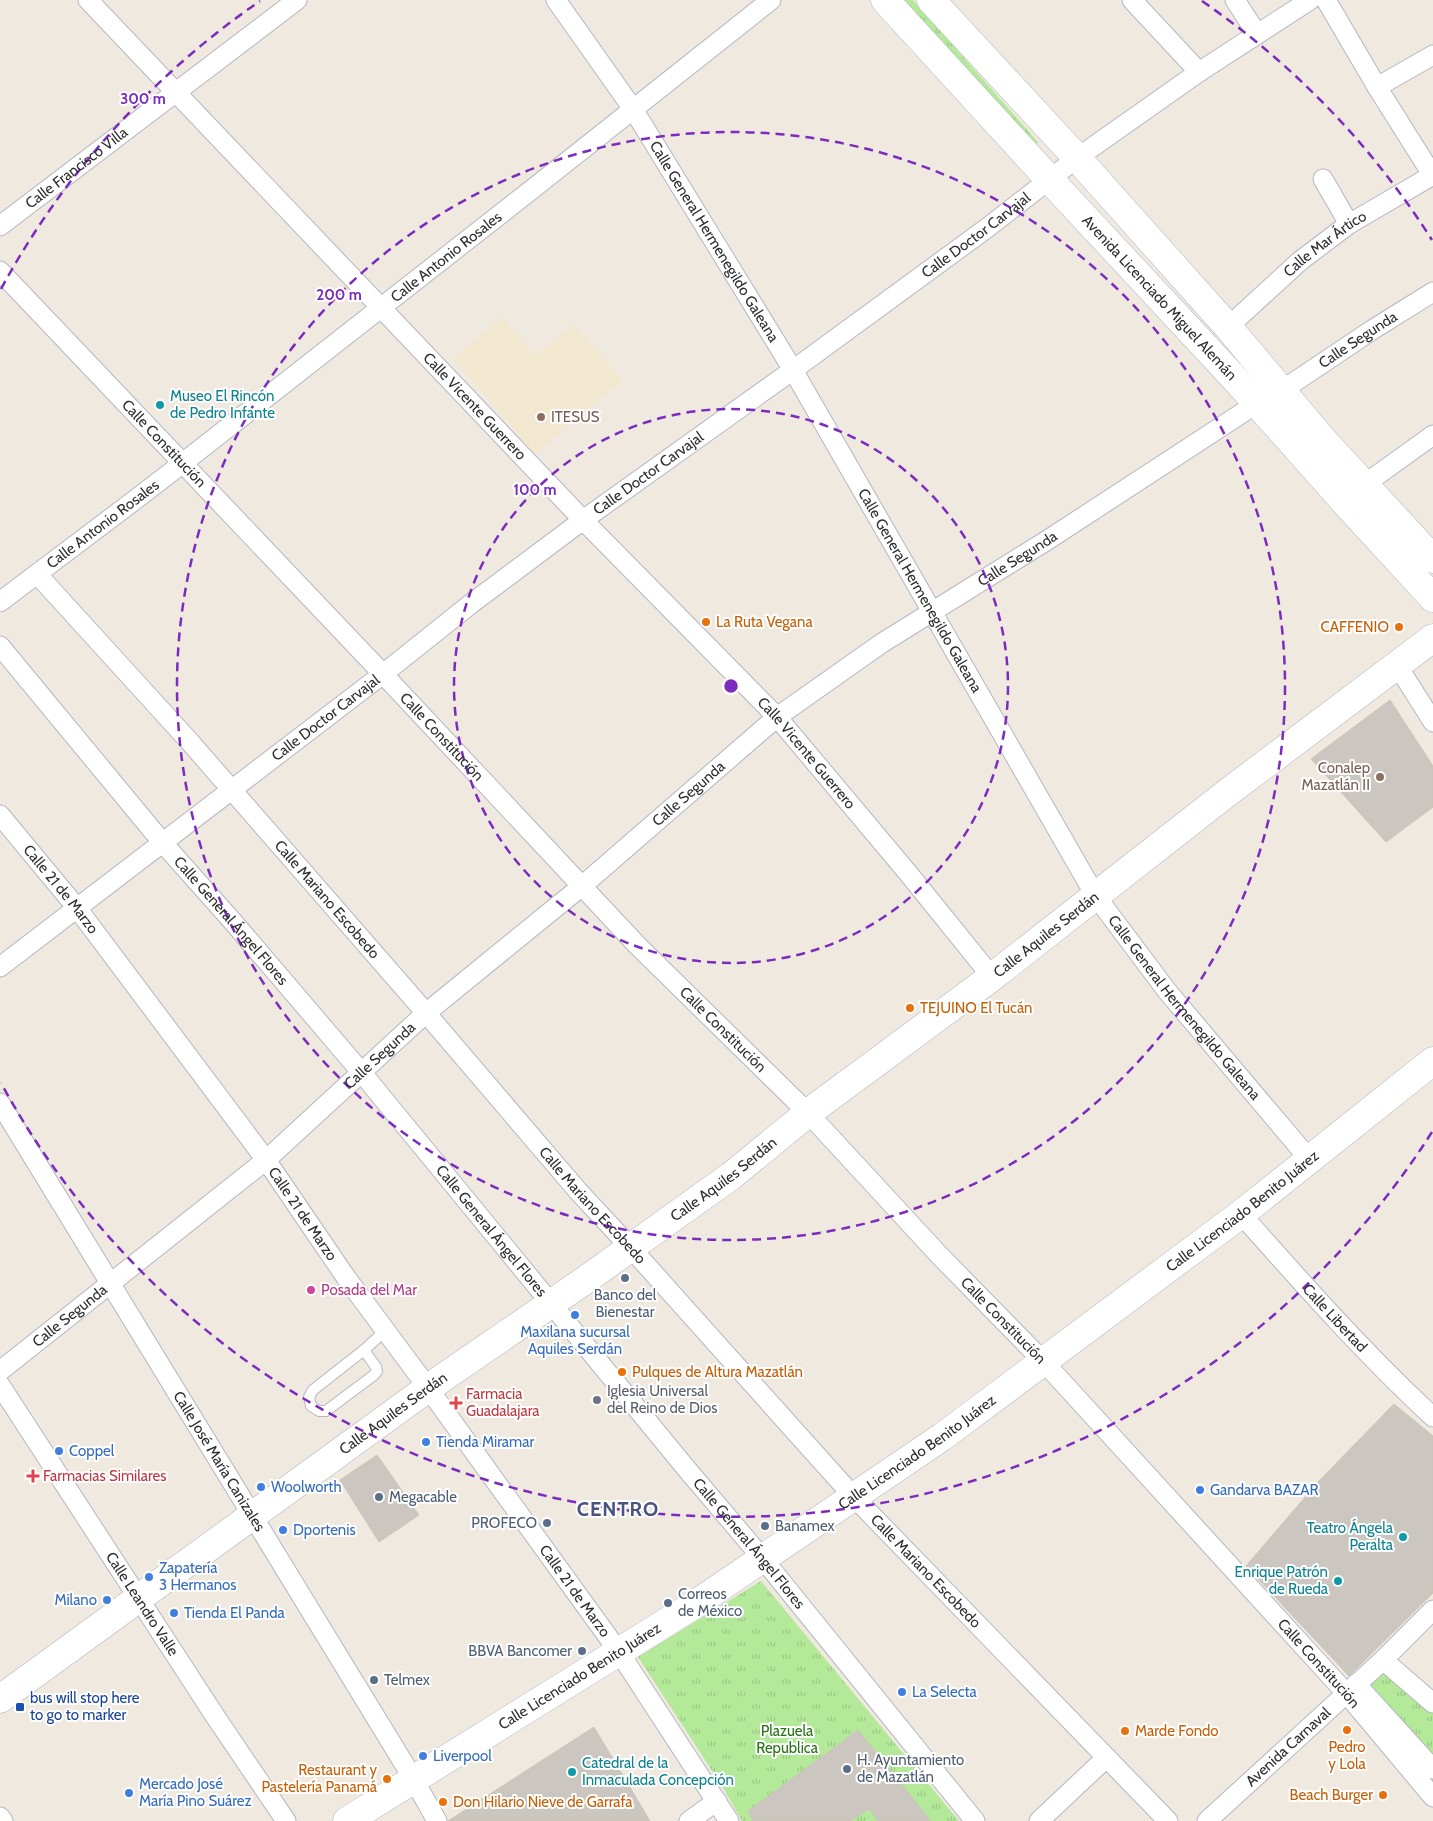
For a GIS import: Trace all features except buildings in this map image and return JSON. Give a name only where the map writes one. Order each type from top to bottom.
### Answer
[{"type":"street","name":"Calle Vicente Guerrero","points":[[88,0],[583,520],[777,717],[902,866],[992,978]]},
{"type":"street","name":"Calle Francisco Villa","points":[[0,226],[297,0]]},
{"type":"street","name":"Calle General Hermenegildo Galeana","points":[[556,0],[633,109],[793,370],[1095,895],[1167,991],[1310,1160]]},
{"type":"street","name":"Calle Antonio Rosales","points":[[0,602],[182,464],[771,0]]},
{"type":"street","name":"Avenida Licenciado Miguel Alemán","points":[[885,0],[1168,306],[1433,598]]},
{"type":"street","name":"Avenida Licenciado Miguel Alemán","points":[[931,0],[1077,158],[1228,327],[1323,440],[1433,559]]},
{"type":"street","points":[[1132,0],[1199,72]]},
{"type":"street","points":[[1235,0],[1257,34]]},
{"type":"street","name":"Calle Doctor Carvajal","points":[[0,967],[383,674],[472,603],[583,520],[987,228],[1077,158],[1199,72],[1310,0]]},
{"type":"street","points":[[1326,0],[1377,87],[1433,176]]},
{"type":"street","points":[[1377,87],[1433,55]]},
{"type":"street","name":"Calle Mar Ártico","points":[[1228,327],[1300,261],[1349,224],[1433,176]]},
{"type":"street","points":[[1323,179],[1349,224]]},
{"type":"street","name":"Calle Constitución","points":[[0,271],[383,674],[637,945],[808,1114],[940,1256],[1043,1361],[1351,1688],[1433,1797]]},
{"type":"street","name":"Calle Segunda","points":[[0,1371],[266,1160],[426,1013],[582,886],[777,717],[882,643],[1038,546],[1256,404],[1281,391],[1433,292]]},
{"type":"street","points":[[1365,484],[1433,435]]},
{"type":"street","name":"Calle Mariano Escobedo","points":[[37,574],[190,742],[578,1191],[853,1496],[1168,1821]]},
{"type":"street","name":"Calle Aquiles Serdán","points":[[0,1699],[428,1388],[552,1304],[731,1176],[808,1114],[992,978],[1095,895],[1227,793],[1433,638]]},
{"type":"street","name":"Calle General Ángel Flores","points":[[0,646],[162,842],[362,1073],[763,1559],[975,1821]]},
{"type":"street","points":[[1396,665],[1433,722]]},
{"type":"street","name":"Calle 21 de Marzo","points":[[0,815],[77,908],[266,1160],[345,1276],[619,1652],[729,1821]]},
{"type":"street","name":"Calle Licenciado Benito Juárez","points":[[347,1821],[619,1652],[763,1559],[942,1437],[1241,1214],[1433,1061]]},
{"type":"street","name":"Calle José María Canizales","points":[[0,1103],[438,1821]]},
{"type":"street","name":"Calle Libertad","points":[[1241,1214],[1373,1359],[1433,1416]]},
{"type":"street","name":"Calle Leandro Valle","points":[[0,1385],[215,1716],[286,1821]]},
{"type":"street","name":"Avenida Carnaval","points":[[1207,1821],[1383,1660],[1433,1610]]},
{"type":"street","points":[[1383,1660],[1433,1703]]},
{"type":"street","points":[[1351,1688],[1433,1768]]},
{"type":"street","points":[[1039,1821],[1106,1758]]},
{"type":"street","points":[[689,1821],[717,1801]]},
{"type":"street","points":[[0,1817],[3,1821]]},
{"type":"lane","points":[[364,1350],[376,1367],[377,1372],[326,1411],[319,1411],[311,1406],[309,1397],[313,1390],[386,1330]]},
{"type":"shaded area","name":"ITESUS","points":[[502,317],[535,356],[574,324],[622,380],[535,454],[454,359]]},
{"type":"green space","points":[[897,0],[913,0],[1038,142],[1031,152]]},
{"type":"green space","name":"Plazuela Republica","points":[[761,1581],[959,1821],[742,1821],[722,1786],[638,1657]]},
{"type":"green space","points":[[1393,1665],[1433,1695],[1433,1787],[1354,1698]]},
{"type":"place","name":"Museo El Rincón de Pedro Infante","points":[[160,405]]},
{"type":"place","name":"ITESUS","points":[[541,417]]},
{"type":"place","name":"La Ruta Vegana","points":[[706,622]]},
{"type":"place","name":"CAFFENIO","points":[[1399,627]]},
{"type":"place","name":"Conalep Mazatlán II","points":[[1380,777]]},
{"type":"place","name":"TEJUINO El Tucán","points":[[910,1008]]},
{"type":"place","name":"Banco del Bienestar","points":[[625,1278]]},
{"type":"place","name":"Posada del Mar","points":[[311,1290]]},
{"type":"place","name":"Maxilana sucursal Aquiles Serdán","points":[[575,1315]]},
{"type":"place","name":"Pulques de Altura Mazatlán","points":[[622,1372]]},
{"type":"place","name":"Iglesia Universal del Reino de Dios","points":[[597,1400]]},
{"type":"place","name":"Farmacia Guadalajara","points":[[456,1403]]},
{"type":"place","name":"Tienda Miramar","points":[[426,1442]]},
{"type":"place","name":"Coppel","points":[[59,1451]]},
{"type":"place","name":"Farmacias Similares","points":[[33,1476]]},
{"type":"place","name":"Woolworth","points":[[261,1487]]},
{"type":"place","name":"Gandarva BAZAR","points":[[1200,1490]]},
{"type":"place","name":"Megacable","points":[[379,1497]]},
{"type":"place","name":"PROFECO","points":[[547,1523]]},
{"type":"place","name":"Banamex","points":[[765,1526]]},
{"type":"place","name":"Dportenis","points":[[283,1530]]},
{"type":"place","name":"Teatro Ángela Peralta","points":[[1403,1537]]},
{"type":"place","name":"Zapatería 3 Hermanos","points":[[149,1577]]},
{"type":"place","name":"Enrique Patrón de Rueda","points":[[1338,1581]]},
{"type":"place","name":"Milano","points":[[107,1600]]},
{"type":"place","name":"Correos de México","points":[[668,1603]]},
{"type":"place","name":"Tienda El Panda","points":[[174,1613]]},
{"type":"place","name":"BBVA Bancomer","points":[[582,1651]]},
{"type":"place","name":"Telmex","points":[[374,1680]]},
{"type":"place","name":"La Selecta","points":[[902,1692]]},
{"type":"place","name":"bus will stop here to go to marker","points":[[20,1707]]},
{"type":"place","name":"Pedro y Lola","points":[[1347,1730]]},
{"type":"place","name":"Marde Fondo","points":[[1125,1731]]},
{"type":"place","name":"Liverpool","points":[[423,1756]]},
{"type":"place","name":"H. Ayuntamiento de Mazatlán","points":[[847,1769]]},
{"type":"place","name":"Catedral de la Inmaculada Concepción","points":[[572,1772]]},
{"type":"place","name":"Restaurant y Pastelería Panamá","points":[[387,1779]]},
{"type":"place","name":"Mercado José María Pino Suárez","points":[[129,1793]]},
{"type":"place","name":"Beach Burger","points":[[1383,1795]]},
{"type":"place","name":"Don Hilario Nieve de Garrafa","points":[[443,1802]]},
{"type":"district","name":"CENTRO","points":[[618,1509]]}]
